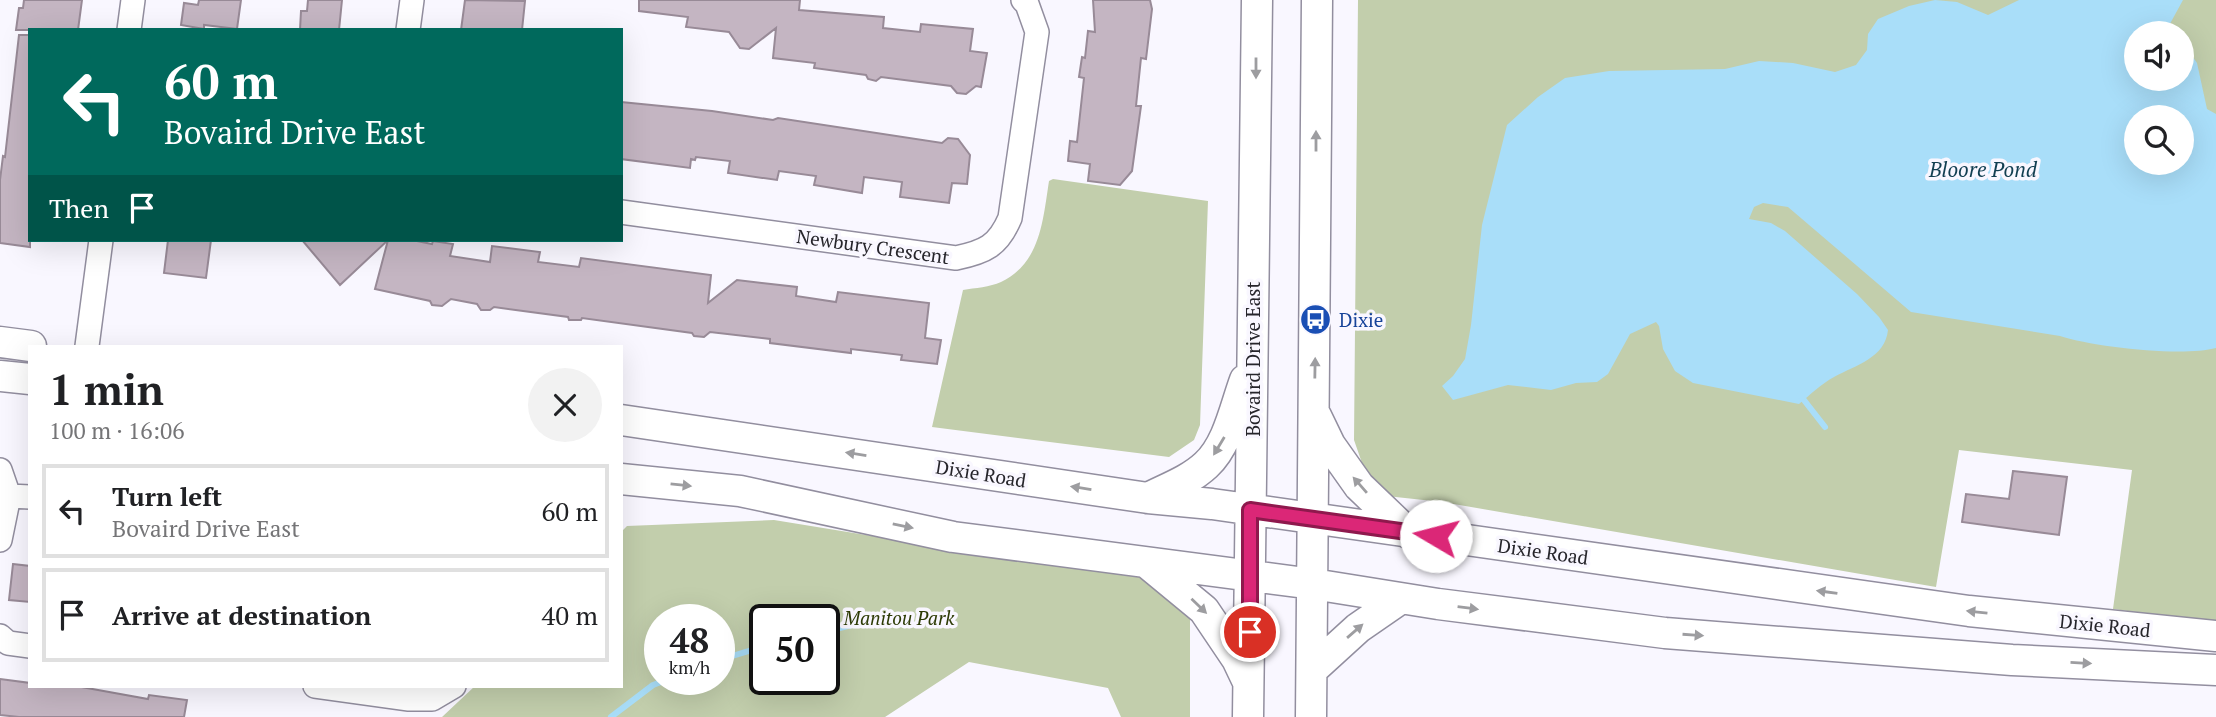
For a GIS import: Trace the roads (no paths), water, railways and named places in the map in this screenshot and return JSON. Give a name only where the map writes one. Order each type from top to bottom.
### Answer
[{"type":"main road","name":"Bovaird Drive East","points":[[1248,717],[1257,0]]},
{"type":"main road","points":[[1311,717],[1317,0]]},
{"type":"main road","points":[[0,342],[28,346]]},
{"type":"main road","points":[[1148,498],[1208,464],[1224,438],[1252,360]]},
{"type":"main road","points":[[0,376],[28,379]]},
{"type":"main road","points":[[1314,412],[1330,445],[1359,486],[1408,533]]},
{"type":"main road","name":"Dixie Road","points":[[623,420],[1148,498],[2015,616],[2216,636]]},
{"type":"main road","name":"Dixie Road","points":[[623,479],[740,491],[953,537],[1665,633],[2012,660],[2216,670]]},
{"type":"main road","points":[[1146,563],[1205,610],[1237,659],[1249,684]]},
{"type":"main road","points":[[1313,669],[1358,628],[1400,598]]},
{"type":"main road","points":[[2012,660],[2015,616]]},
{"type":"street","points":[[129,28],[133,0]]},
{"type":"street","points":[[408,28],[412,0]]},
{"type":"street","name":"Newbury Crescent","points":[[623,212],[956,258],[980,253],[1002,237],[1010,218],[1037,32],[1023,0]]},
{"type":"street","points":[[87,345],[101,242]]},
{"type":"street","points":[[0,470],[19,497],[0,540]]},
{"type":"street","points":[[0,636],[8,643],[28,646]]},
{"type":"street","points":[[329,688],[409,699],[432,699],[451,688]]},
{"type":"water","name":"Bloore Pond","points":[[1935,0],[1957,2],[1988,15],[2019,0],[2183,0],[2171,21],[2124,21],[2124,91],[2194,91],[2194,59],[2207,109],[2216,114],[2216,348],[2201,351],[2161,351],[2115,347],[1911,312],[1788,207],[1763,203],[1754,207],[1749,219],[1771,223],[1785,231],[1857,294],[1888,330],[1886,340],[1868,360],[1829,380],[1799,404],[1693,383],[1675,371],[1663,349],[1656,322],[1630,334],[1608,374],[1597,382],[1576,383],[1551,390],[1508,385],[1453,400],[1442,386],[1465,359],[1482,225],[1507,125],[1538,97],[1565,78],[1609,71],[1725,69],[1759,61],[1793,63],[1835,72],[1856,65],[1867,50],[1868,34],[1878,19],[1909,6]]},
{"type":"waterway","points":[[1800,395],[1825,427]]},
{"type":"waterway","points":[[840,628],[879,618]]},
{"type":"waterway","points":[[735,655],[749,651]]},
{"type":"waterway","points":[[611,717],[644,692]]},
{"type":"place","name":"Dixie","points":[[1316,319]]},
{"type":"park label","name":"Manitou Park","points":[[899,617]]}]
